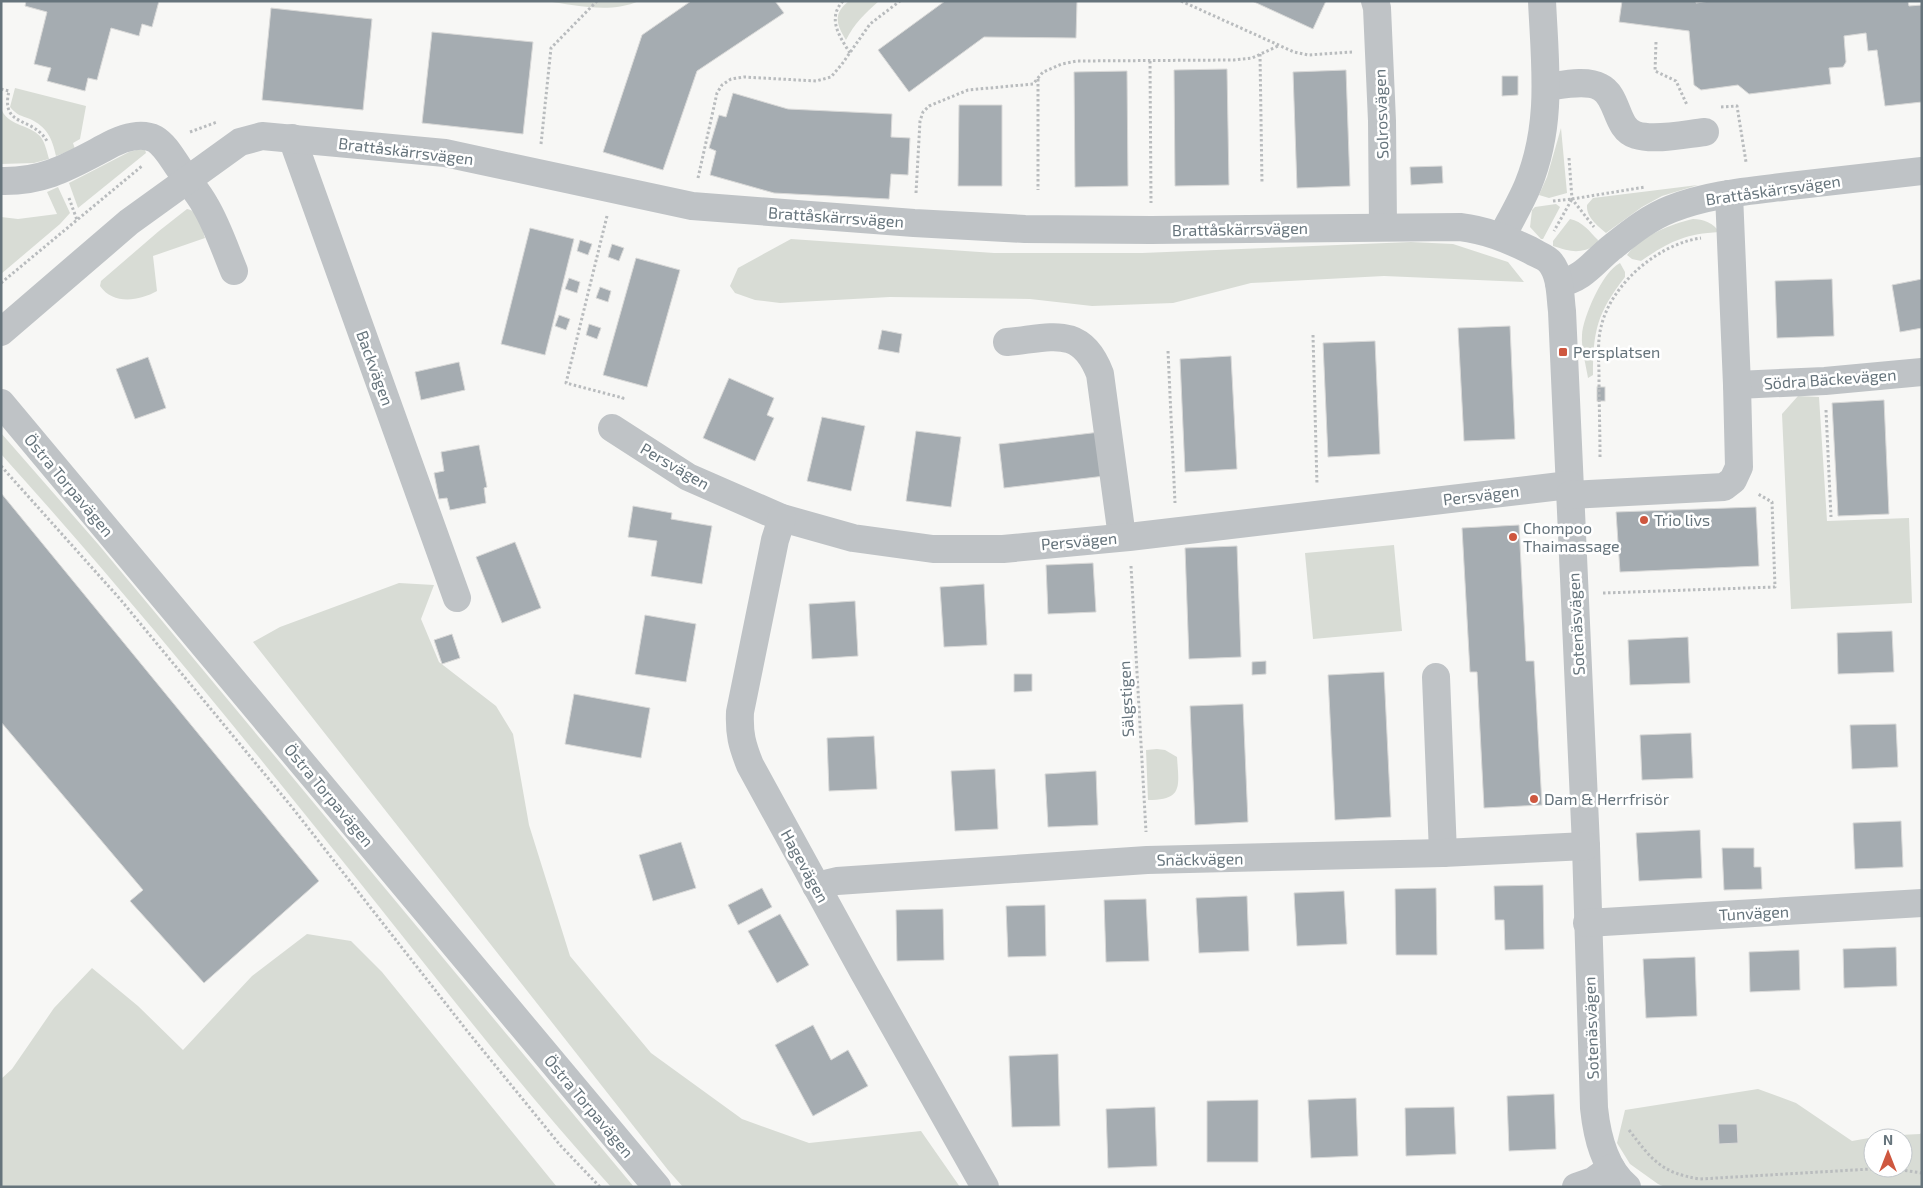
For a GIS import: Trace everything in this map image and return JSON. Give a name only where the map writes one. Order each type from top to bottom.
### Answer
[{"type":"street","name":"Solrosvägen","points":[[1375,1],[1382,121],[1383,227]]},
{"type":"street","points":[[1502,236],[1529,184],[1540,146],[1546,112],[1542,1]]},
{"type":"street","points":[[1546,87],[1585,84],[1600,87],[1608,95],[1623,125],[1629,132],[1635,135],[1648,137],[1698,121]]},
{"type":"street","points":[[1,181],[22,182],[44,177],[78,163],[106,147],[138,136],[155,139],[165,148],[205,205],[234,271]]},
{"type":"street","name":"Brattåskärrsvägen","points":[[1,332],[129,222],[240,142],[262,136],[445,153],[692,206],[914,223],[1024,229],[1152,230],[1460,227],[1482,230],[1502,236]]},
{"type":"street","name":"Backvägen","points":[[292,138],[457,598]]},
{"type":"street","name":"Brattåskärrsvägen","points":[[1559,283],[1570,282],[1583,273],[1646,221],[1696,201],[1729,194],[1922,170]]},
{"type":"street","points":[[1570,490],[1601,494],[1724,487],[1733,480],[1739,467],[1738,385],[1729,194]]},
{"type":"street","name":"Sotenäsvägen","points":[[1502,236],[1550,262],[1559,283],[1586,846],[1594,1108],[1596,1129],[1603,1152],[1619,1178]]},
{"type":"street","points":[[1007,342],[1061,337],[1072,339],[1082,344],[1093,357],[1100,374],[1126,537]]},
{"type":"street","name":"Södra Bäckevägen","points":[[1738,385],[1825,381],[1922,372]]},
{"type":"street","name":"Östra Torpavägen","points":[[1,404],[657,1187]]},
{"type":"street","name":"Persvägen","points":[[612,428],[688,477],[782,518],[853,538],[933,549],[1003,549],[1570,490]]},
{"type":"street","name":"Hagevägen","points":[[782,518],[773,549],[740,712],[739,731],[742,744],[750,765],[816,886],[985,1187]]},
{"type":"street","points":[[1436,676],[1443,853]]},
{"type":"street","name":"Snäckvägen","points":[[816,886],[837,881],[1148,860],[1443,853],[1586,846]]},
{"type":"street","name":"Tunvägen","points":[[1587,923],[1922,903]]},
{"type":"street","points":[[1576,1187],[1593,1181],[1619,1178]]},
{"type":"path","points":[[544,114],[551,48],[597,1]]},
{"type":"path","points":[[843,1],[836,10],[835,24],[839,36],[850,53]]},
{"type":"path","points":[[692,206],[717,93],[722,85],[731,79],[744,77],[816,81],[831,77],[870,24],[900,1]]},
{"type":"path","points":[[1181,1],[1294,52],[1308,55],[1379,51]]},
{"type":"path","points":[[1656,42],[1655,71],[1676,81],[1684,100],[1698,121]]},
{"type":"path","points":[[914,223],[920,121],[923,112],[929,106],[968,90],[1033,84],[1043,72],[1050,68],[1078,61],[1234,60],[1252,58],[1278,46]]},
{"type":"path","points":[[1260,54],[1262,184]]},
{"type":"path","points":[[1150,61],[1152,230]]},
{"type":"path","points":[[1038,79],[1038,190]]},
{"type":"path","points":[[1719,107],[1738,106],[1746,163]]},
{"type":"path","points":[[1568,151],[1572,199],[1610,249],[1635,272]]},
{"type":"path","points":[[612,428],[623,398],[566,383],[614,189]]},
{"type":"path","points":[[1522,198],[1544,203],[1572,199]]},
{"type":"path","points":[[1539,255],[1572,199]]},
{"type":"path","points":[[1601,494],[1598,341],[1605,314],[1622,286],[1635,272],[1651,258],[1667,248],[1688,240],[1732,236]]},
{"type":"path","points":[[1313,336],[1318,516]]},
{"type":"path","points":[[1168,351],[1176,531]]},
{"type":"path","points":[[1825,381],[1831,517]]},
{"type":"path","points":[[1,466],[145,629],[291,806],[468,1032],[560,1145],[600,1187]]},
{"type":"path","points":[[1574,594],[1775,587],[1772,502],[1733,480]]},
{"type":"path","name":"Sälgstigen","points":[[1126,537],[1148,860]]},
{"type":"path","points":[[1627,1128],[1651,1159],[1668,1171],[1700,1179],[1888,1168],[1922,1173]]},
{"type":"shaded area","points":[[545,1],[639,1],[628,5],[604,8]]},
{"type":"shaded area","points":[[849,1],[879,1],[860,19],[846,40],[840,29],[838,15],[840,10]]},
{"type":"shaded area","points":[[15,88],[86,106],[80,139],[73,143],[75,149],[56,156],[53,144],[45,129],[36,122],[17,114],[10,107]]},
{"type":"shaded area","points":[[1,108],[4,114],[13,122],[30,129],[40,136],[45,144],[49,159],[34,163],[1,164]]},
{"type":"shaded area","points":[[1561,128],[1567,193],[1549,198],[1539,195],[1547,177]]},
{"type":"shaded area","points":[[140,149],[145,150],[146,153],[78,208],[69,183],[129,152]]},
{"type":"shaded area","points":[[1698,185],[1662,196],[1642,207],[1606,233],[1593,220],[1587,209],[1587,205],[1593,198]]},
{"type":"shaded area","points":[[58,187],[70,213],[60,224],[1,274],[1,217],[18,219],[57,214],[47,192]]},
{"type":"shaded area","points":[[1556,204],[1560,207],[1543,239],[1541,239],[1530,227],[1532,210],[1535,207]]},
{"type":"shaded area","points":[[187,209],[197,216],[205,238],[153,256],[157,291],[134,299],[119,299],[105,292],[100,286],[101,281]]},
{"type":"shaded area","points":[[1570,219],[1582,224],[1589,230],[1598,240],[1597,245],[1580,251],[1565,250],[1553,246],[1553,241]]},
{"type":"shaded area","points":[[1693,219],[1708,222],[1719,232],[1677,240],[1641,261],[1632,259],[1627,255],[1640,242],[1657,232]]},
{"type":"shaded area","points":[[791,239],[994,253],[1142,253],[1411,242],[1453,244],[1508,262],[1524,282],[1384,276],[1251,283],[1173,303],[1092,306],[1030,299],[890,297],[780,303],[755,300],[735,293],[730,286],[738,268]]},
{"type":"shaded area","points":[[1620,263],[1625,272],[1625,277],[1608,301],[1598,323],[1594,346],[1593,375],[1588,378],[1582,345],[1583,327],[1595,295],[1607,275]]},
{"type":"shaded area","points":[[1798,396],[1819,397],[1827,521],[1909,518],[1912,603],[1791,609],[1782,414]]},
{"type":"shaded area","points":[[1,433],[98,544],[634,1187],[611,1187],[543,1109],[178,659],[1,454]]},
{"type":"shaded area","points":[[1394,545],[1402,631],[1313,639],[1305,553]]},
{"type":"shaded area","points":[[399,583],[434,585],[421,619],[439,662],[496,706],[513,734],[529,825],[570,956],[651,1053],[742,1119],[809,1143],[921,1131],[960,1187],[683,1187],[253,642],[280,627]]},
{"type":"shaded area","points":[[1146,750],[1165,750],[1177,757],[1178,784],[1176,790],[1168,798],[1148,800]]},
{"type":"shaded area","points":[[307,934],[351,941],[382,972],[557,1187],[1,1187],[1,1079],[12,1069],[54,1008],[92,968],[138,1006],[183,1050],[252,976]]},
{"type":"shaded area","points":[[1758,1089],[1796,1103],[1852,1141],[1863,1139],[1863,1178],[1913,1178],[1913,1134],[1922,1132],[1922,1187],[1665,1187],[1630,1164],[1617,1143],[1625,1110]]},
{"type":"building","points":[[26,1],[159,1],[152,27],[142,24],[139,36],[111,28],[97,80],[88,78],[85,91],[47,81],[51,68],[34,64],[47,12],[25,6]]},
{"type":"building","points":[[691,1],[775,1],[784,13],[697,71],[663,170],[603,152],[642,35]]},
{"type":"building","points":[[945,1],[1077,1],[1076,38],[984,37],[909,92],[878,50]]},
{"type":"building","points":[[1252,1],[1326,1],[1313,29]]},
{"type":"building","points":[[1622,1],[1696,1],[1696,3],[1710,1],[1908,1],[1909,6],[1922,5],[1922,102],[1885,106],[1877,50],[1868,51],[1866,33],[1844,36],[1846,62],[1843,67],[1829,68],[1831,84],[1749,94],[1738,85],[1701,90],[1694,85],[1689,31],[1619,22]]},
{"type":"building","points":[[271,8],[372,19],[363,110],[262,100]]},
{"type":"building","points":[[432,32],[533,42],[523,134],[422,123]]},
{"type":"building","points":[[1227,69],[1229,185],[1175,186],[1174,70]]},
{"type":"building","points":[[1346,70],[1350,186],[1297,188],[1293,72]]},
{"type":"building","points":[[1127,71],[1128,186],[1075,187],[1074,72]]},
{"type":"building","points":[[1502,76],[1518,76],[1518,95],[1502,96]]},
{"type":"building","points":[[733,93],[788,109],[892,114],[891,137],[910,138],[908,175],[891,174],[889,199],[774,193],[710,175],[716,151],[709,148],[719,115],[726,117]]},
{"type":"building","points":[[959,105],[1002,105],[1002,186],[958,186]]},
{"type":"building","points":[[1442,166],[1443,183],[1411,185],[1410,167]]},
{"type":"building","points":[[530,228],[574,239],[545,355],[501,344]]},
{"type":"building","points":[[580,240],[592,244],[588,255],[577,251]]},
{"type":"building","points":[[612,244],[624,248],[619,261],[608,257]]},
{"type":"building","points":[[636,258],[680,270],[647,387],[603,375]]},
{"type":"building","points":[[569,278],[580,282],[577,293],[565,289]]},
{"type":"building","points":[[1832,279],[1834,336],[1777,338],[1775,281]]},
{"type":"building","points":[[1922,279],[1922,328],[1900,332],[1892,285]]},
{"type":"building","points":[[600,287],[611,291],[608,302],[596,298]]},
{"type":"building","points":[[559,315],[570,319],[566,330],[555,326]]},
{"type":"building","points":[[589,324],[601,328],[597,339],[586,335]]},
{"type":"building","points":[[1510,326],[1515,439],[1464,441],[1458,328]]},
{"type":"building","points":[[882,330],[902,334],[899,353],[878,349]]},
{"type":"building","points":[[1375,341],[1380,454],[1328,457],[1323,343]]},
{"type":"building","points":[[1231,356],[1237,469],[1185,472],[1180,359]]},
{"type":"building","points":[[148,357],[166,408],[135,419],[116,369]]},
{"type":"building","points":[[459,362],[465,390],[421,400],[415,372]]},
{"type":"building","points":[[729,378],[774,398],[767,415],[774,418],[755,461],[703,438]]},
{"type":"building","points":[[1597,387],[1605,387],[1605,401],[1597,401]]},
{"type":"building","points":[[1884,400],[1889,514],[1838,516],[1832,403]]},
{"type":"building","points":[[822,417],[865,426],[851,491],[807,481]]},
{"type":"building","points":[[916,431],[961,437],[951,507],[906,501]]},
{"type":"building","points":[[1100,432],[1105,476],[1004,488],[999,444]]},
{"type":"building","points":[[479,445],[487,487],[484,488],[486,503],[450,510],[447,498],[439,499],[434,473],[444,471],[441,452]]},
{"type":"building","points":[[1,493],[319,881],[204,983],[130,901],[143,890],[1,722]]},
{"type":"building","points":[[633,506],[672,513],[671,519],[712,526],[702,584],[651,576],[657,541],[628,537]]},
{"type":"building","points":[[1756,507],[1759,566],[1620,572],[1616,512]]},
{"type":"building","points":[[1519,525],[1526,661],[1534,661],[1542,805],[1484,808],[1477,672],[1470,672],[1462,528]]},
{"type":"building","points":[[515,542],[541,608],[502,623],[476,557]]},
{"type":"building","points":[[1237,546],[1241,657],[1189,659],[1185,548]]},
{"type":"building","points":[[1093,563],[1096,612],[1048,614],[1046,565]]},
{"type":"building","points":[[984,584],[987,645],[944,647],[940,587]]},
{"type":"building","points":[[855,601],[858,656],[812,659],[809,604]]},
{"type":"building","points":[[645,615],[696,624],[686,682],[635,674]]},
{"type":"building","points":[[1892,631],[1894,672],[1838,674],[1837,633]]},
{"type":"building","points":[[452,634],[460,658],[442,664],[434,640]]},
{"type":"building","points":[[1688,637],[1690,683],[1630,685],[1628,640]]},
{"type":"building","points":[[1266,661],[1266,674],[1252,675],[1252,662]]},
{"type":"building","points":[[1384,672],[1391,817],[1335,820],[1328,675]]},
{"type":"building","points":[[1014,674],[1032,674],[1032,691],[1014,692]]},
{"type":"building","points":[[574,694],[650,708],[641,758],[565,744]]},
{"type":"building","points":[[1243,704],[1248,822],[1195,825],[1190,706]]},
{"type":"building","points":[[1896,724],[1898,767],[1852,769],[1850,725]]},
{"type":"building","points":[[1691,733],[1693,778],[1642,780],[1640,735]]},
{"type":"building","points":[[874,736],[877,789],[829,791],[827,738]]},
{"type":"building","points":[[995,769],[998,829],[955,831],[951,771]]},
{"type":"building","points":[[1096,771],[1098,825],[1048,827],[1045,774]]},
{"type":"building","points":[[1901,821],[1903,867],[1855,869],[1853,823]]},
{"type":"building","points":[[1700,830],[1702,878],[1639,881],[1636,833]]},
{"type":"building","points":[[681,842],[696,888],[653,901],[639,855]]},
{"type":"building","points":[[1722,848],[1754,848],[1754,867],[1761,867],[1762,889],[1724,890]]},
{"type":"building","points":[[1543,885],[1544,949],[1505,950],[1504,920],[1495,920],[1494,886]]},
{"type":"building","points":[[762,888],[772,907],[738,925],[728,905]]},
{"type":"building","points":[[1436,888],[1437,955],[1396,955],[1395,889]]},
{"type":"building","points":[[1344,891],[1347,944],[1297,946],[1294,893]]},
{"type":"building","points":[[1247,896],[1249,951],[1199,953],[1196,898]]},
{"type":"building","points":[[1146,899],[1149,961],[1106,962],[1104,900]]},
{"type":"building","points":[[1045,905],[1046,956],[1008,957],[1006,906]]},
{"type":"building","points":[[943,909],[944,960],[897,961],[896,910]]},
{"type":"building","points":[[780,914],[809,965],[777,983],[748,931]]},
{"type":"building","points":[[1896,947],[1897,986],[1844,988],[1843,949]]},
{"type":"building","points":[[1799,950],[1800,990],[1750,992],[1749,952]]},
{"type":"building","points":[[1695,957],[1697,1016],[1646,1018],[1643,959]]},
{"type":"building","points":[[813,1025],[831,1060],[848,1050],[868,1086],[813,1116],[775,1045]]},
{"type":"building","points":[[1058,1054],[1060,1126],[1012,1127],[1009,1056]]},
{"type":"building","points":[[1554,1094],[1556,1149],[1509,1151],[1507,1096]]},
{"type":"building","points":[[1356,1098],[1358,1156],[1311,1158],[1308,1100]]},
{"type":"building","points":[[1258,1100],[1258,1162],[1207,1162],[1207,1101]]},
{"type":"building","points":[[1155,1107],[1157,1166],[1108,1168],[1106,1109]]},
{"type":"building","points":[[1454,1107],[1456,1154],[1406,1156],[1405,1108]]},
{"type":"building","points":[[1718,1124],[1737,1124],[1738,1143],[1719,1144]]},
{"type":"place","name":"Persplatsen","points":[[1563,352]]},
{"type":"place","name":"Trio livs","points":[[1644,520]]},
{"type":"place","name":"Chompoo Thaimassage","points":[[1513,537]]},
{"type":"place","name":"Dam & Herrfrisör","points":[[1534,799]]}]
